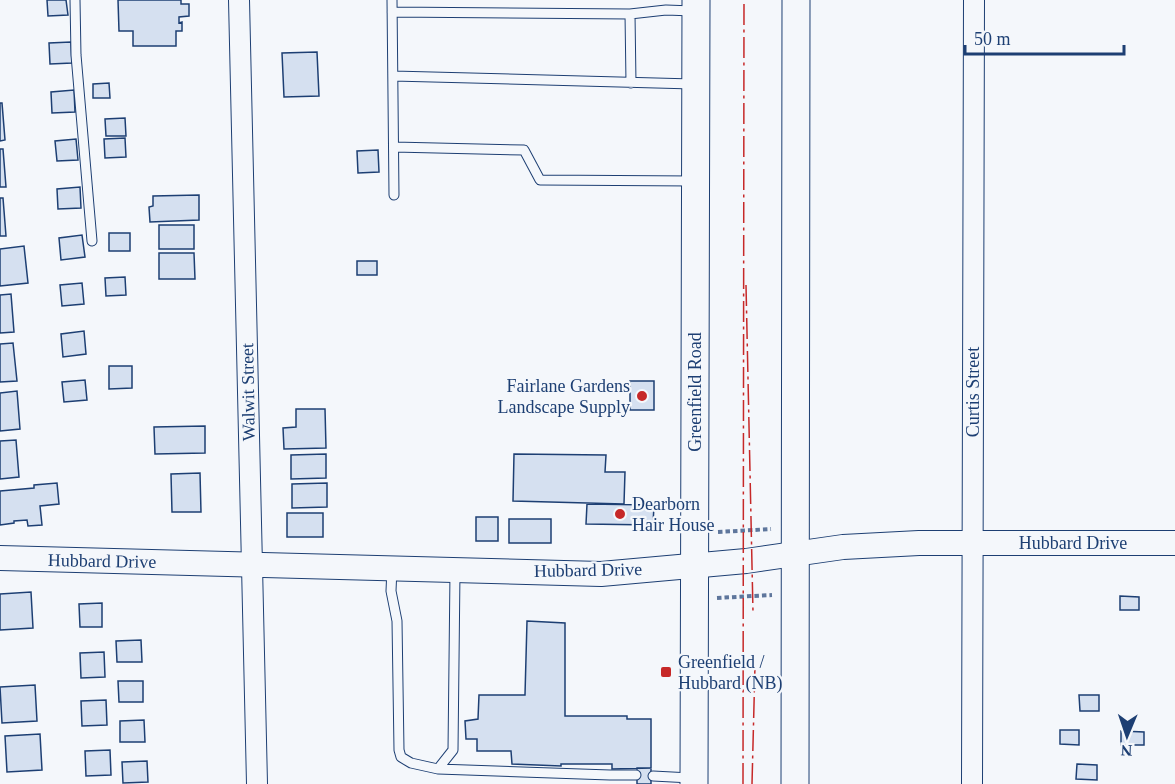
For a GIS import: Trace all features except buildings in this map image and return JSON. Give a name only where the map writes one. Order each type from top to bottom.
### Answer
[{"type":"main road","points":[[795,784],[796,0]]},
{"type":"main road","name":"Greenfield Road","points":[[694,781],[696,5]]},
{"type":"street","name":"Walwit Street","points":[[238,0],[257,784]]},
{"type":"street","name":"Curtis Street","points":[[972,784],[974,0]]},
{"type":"street","name":"Hubbard Drive","points":[[0,558],[601,574],[746,561],[843,547],[919,543],[1175,543]]},
{"type":"lane","points":[[75,0],[76,55],[92,242]]},
{"type":"lane","points":[[393,0],[394,195]]},
{"type":"lane","points":[[433,0],[433,12]]},
{"type":"lane","points":[[393,12],[630,14],[696,5]]},
{"type":"lane","points":[[630,14],[631,83]]},
{"type":"lane","points":[[393,76],[695,85]]},
{"type":"lane","points":[[394,147],[524,150],[540,180],[695,181]]},
{"type":"lane","points":[[392,568],[391,591],[397,621],[401,757],[411,763],[438,770],[636,775]]},
{"type":"lane","points":[[438,770],[453,750],[455,570]]},
{"type":"lane","points":[[653,776],[694,781]]},
{"type":"path","points":[[716,532],[771,529]]},
{"type":"path","points":[[716,598],[774,595]]},
{"type":"power","points":[[743,784],[744,0]]},
{"type":"power","points":[[746,285],[753,612]]},
{"type":"power","points":[[752,784],[755,665]]},
{"type":"place","name":"Fairlane Gardens Landscape Supply","points":[[642,396]]},
{"type":"place","name":"Dearborn Hair House","points":[[620,514]]},
{"type":"place","name":"Greenfield / Hubbard (NB)","points":[[666,672]]}]
